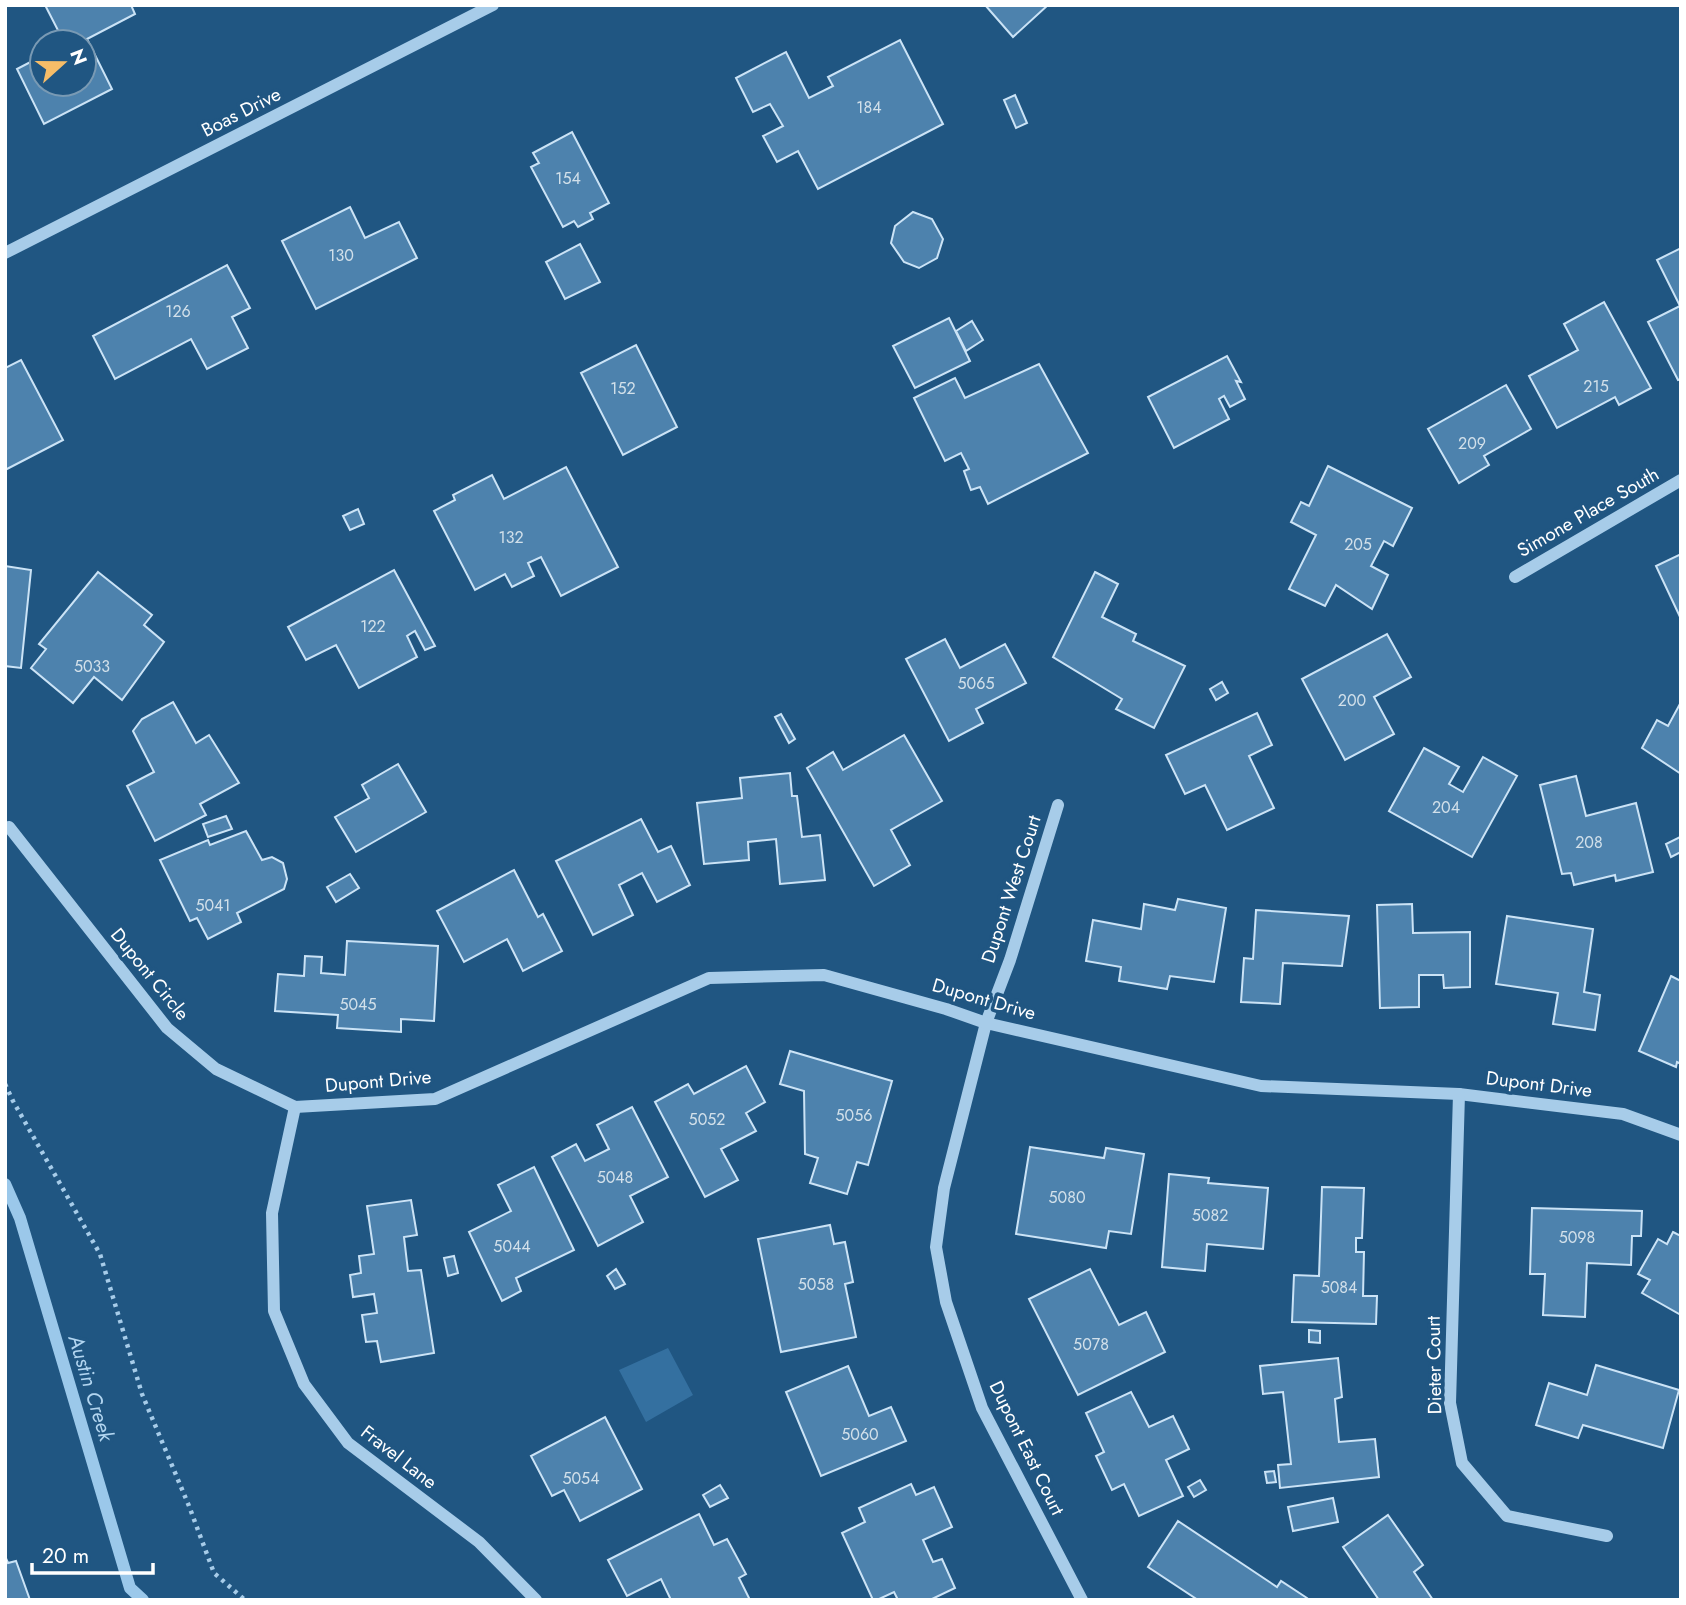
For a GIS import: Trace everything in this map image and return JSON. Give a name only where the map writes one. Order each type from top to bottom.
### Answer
[{"type":"street","name":"Boas Drive","points":[[5,253],[493,5]]},
{"type":"street","name":"Simone Place South","points":[[1516,576],[1681,480]]},
{"type":"street","name":"Dupont West Court","points":[[986,1023],[1010,960],[1058,806]]},
{"type":"street","name":"Dupont Circle","points":[[9,827],[166,1028],[216,1069],[295,1107]]},
{"type":"street","name":"Dupont Drive","points":[[295,1107],[435,1099],[709,978],[824,975],[986,1023],[1261,1086],[1459,1094],[1623,1114],[1681,1135]]},
{"type":"street","name":"Dupont East Court","points":[[986,1023],[944,1188],[936,1247],[946,1302],[982,1408],[1082,1600]]},
{"type":"street","name":"Dieter Court","points":[[1459,1094],[1450,1403],[1462,1463],[1507,1516],[1607,1536]]},
{"type":"street","name":"Fravel Lane","points":[[295,1107],[272,1213],[274,1311],[304,1384],[348,1443],[479,1542],[536,1600]]},
{"type":"path","points":[[5,1084],[100,1254],[142,1394],[214,1573],[245,1600]]},
{"type":"shaded area","points":[[668,1348],[693,1395],[646,1422],[619,1370]]},
{"type":"building","points":[[45,5],[131,5],[135,14],[98,33],[98,28],[57,28]]},
{"type":"building","points":[[985,5],[1048,5],[1013,37]]},
{"type":"building","points":[[900,40],[943,124],[818,189],[798,151],[777,162],[763,136],[783,126],[770,104],[753,112],[736,78],[786,52],[809,98],[833,86],[828,77]]},
{"type":"building","points":[[98,61],[112,89],[98,96]]},
{"type":"building","points":[[28,63],[28,91],[17,69]]},
{"type":"building","points":[[1015,95],[1027,123],[1016,128],[1004,100]]},
{"type":"building","points":[[31,98],[95,98],[44,124]]},
{"type":"building","points":[[572,132],[609,203],[590,213],[593,219],[578,227],[574,221],[563,227],[531,167],[539,163],[533,153]]},
{"type":"building","points":[[350,207],[365,238],[399,222],[417,258],[316,309],[282,241]]},
{"type":"building","points":[[913,212],[932,219],[943,239],[937,258],[919,268],[904,262],[891,243],[895,226]]},
{"type":"building","points":[[580,244],[600,282],[565,299],[546,262]]},
{"type":"building","points":[[1681,248],[1681,379],[1678,380],[1648,322],[1680,306],[1657,260]]},
{"type":"building","points":[[227,265],[250,308],[232,317],[248,348],[207,369],[191,339],[115,379],[93,336]]},
{"type":"building","points":[[1604,302],[1651,388],[1619,405],[1615,397],[1557,428],[1529,376],[1578,350],[1564,324]]},
{"type":"building","points":[[949,318],[970,361],[915,388],[893,346]]},
{"type":"building","points":[[972,321],[983,340],[966,351],[956,331]]},
{"type":"building","points":[[636,345],[677,427],[623,455],[581,373]]},
{"type":"building","points":[[1227,356],[1241,382],[1236,381],[1245,399],[1230,407],[1224,396],[1219,399],[1229,419],[1174,448],[1148,397]]},
{"type":"building","points":[[21,360],[63,440],[5,470],[5,368]]},
{"type":"building","points":[[1039,364],[1088,453],[988,504],[980,487],[971,490],[964,471],[969,469],[961,453],[945,461],[914,398],[955,378],[965,398]]},
{"type":"building","points":[[1506,385],[1531,429],[1484,456],[1489,465],[1459,483],[1428,429]]},
{"type":"building","points":[[1328,466],[1412,508],[1393,546],[1384,541],[1371,566],[1388,575],[1372,609],[1336,585],[1325,606],[1289,589],[1316,535],[1291,522],[1301,502],[1309,506]]},
{"type":"building","points":[[566,467],[618,567],[561,596],[541,557],[528,563],[534,576],[512,587],[505,574],[475,590],[434,511],[455,500],[453,495],[492,475],[504,499]]},
{"type":"building","points":[[358,509],[364,524],[350,530],[343,516]]},
{"type":"building","points":[[1681,554],[1681,619],[1656,566]]},
{"type":"building","points":[[5,566],[31,570],[21,668],[5,666]]},
{"type":"building","points":[[394,570],[435,646],[425,650],[415,631],[407,636],[417,657],[359,688],[336,645],[306,660],[288,627]]},
{"type":"building","points":[[98,572],[152,615],[144,625],[164,642],[122,700],[94,677],[73,703],[31,668],[46,649],[39,644]]},
{"type":"building","points":[[1095,572],[1118,584],[1102,617],[1136,634],[1133,641],[1185,666],[1154,728],[1116,709],[1122,699],[1053,657]]},
{"type":"building","points":[[1387,634],[1411,677],[1374,697],[1394,734],[1345,760],[1302,679]]},
{"type":"building","points":[[945,639],[960,668],[1005,644],[1026,683],[976,709],[983,723],[949,741],[906,659]]},
{"type":"building","points":[[1222,682],[1228,693],[1216,700],[1210,689]]},
{"type":"building","points":[[173,702],[196,743],[209,735],[239,783],[200,804],[206,815],[155,841],[127,786],[154,772],[133,731],[142,719]]},
{"type":"building","points":[[1681,702],[1681,774],[1642,748],[1657,720],[1668,726]]},
{"type":"building","points":[[1257,713],[1272,745],[1249,756],[1274,808],[1227,830],[1205,785],[1185,794],[1166,755]]},
{"type":"building","points":[[781,714],[795,739],[789,743],[775,717]]},
{"type":"building","points":[[904,735],[942,801],[891,830],[910,865],[874,886],[807,768],[833,752],[843,770]]},
{"type":"building","points":[[1424,748],[1459,767],[1449,784],[1463,792],[1483,757],[1517,776],[1472,857],[1389,811]]},
{"type":"building","points":[[398,764],[426,812],[356,852],[335,817],[369,798],[362,785]]},
{"type":"building","points":[[790,773],[792,796],[797,796],[802,837],[820,835],[825,880],[780,884],[776,839],[748,842],[749,860],[704,864],[697,803],[742,798],[740,778]]},
{"type":"building","points":[[1576,776],[1586,816],[1636,803],[1653,872],[1616,881],[1615,875],[1574,885],[1571,873],[1562,874],[1540,785]]},
{"type":"building","points":[[226,816],[232,829],[208,837],[203,824]]},
{"type":"building","points":[[641,819],[658,852],[671,846],[690,885],[657,902],[642,873],[619,885],[633,915],[593,935],[556,861]]},
{"type":"building","points":[[246,831],[262,860],[272,857],[283,863],[287,879],[284,889],[237,913],[241,922],[208,939],[197,918],[190,921],[160,860],[208,840],[210,845]]},
{"type":"building","points":[[1680,837],[1681,852],[1671,857],[1666,844]]},
{"type":"building","points":[[514,870],[538,917],[543,914],[562,951],[523,971],[507,939],[464,962],[437,911]]},
{"type":"building","points":[[350,874],[359,888],[336,902],[327,887]]},
{"type":"building","points":[[1178,899],[1226,908],[1214,982],[1170,976],[1167,989],[1119,981],[1121,967],[1086,961],[1093,920],[1141,929],[1144,904],[1175,910]]},
{"type":"building","points":[[1412,904],[1413,933],[1470,932],[1470,987],[1444,988],[1443,975],[1419,975],[1419,1007],[1380,1008],[1377,905]]},
{"type":"building","points":[[1256,910],[1349,916],[1342,966],[1283,963],[1280,1004],[1241,1002],[1244,958],[1253,959]]},
{"type":"building","points":[[1507,916],[1593,929],[1584,992],[1600,995],[1595,1030],[1553,1024],[1558,993],[1496,984]]},
{"type":"building","points":[[347,941],[438,946],[434,1021],[401,1019],[401,1032],[337,1028],[338,1015],[275,1011],[278,974],[304,976],[305,956],[322,957],[321,973],[345,975]]},
{"type":"building","points":[[1671,976],[1681,981],[1681,1064],[1677,1062],[1676,1067],[1639,1051]]},
{"type":"building","points":[[790,1051],[892,1081],[868,1165],[857,1162],[847,1194],[810,1183],[818,1158],[805,1154],[804,1091],[780,1084]]},
{"type":"building","points":[[746,1066],[765,1102],[746,1113],[756,1131],[721,1149],[738,1180],[705,1197],[655,1102],[688,1084],[694,1094]]},
{"type":"building","points":[[632,1107],[668,1177],[630,1196],[643,1222],[598,1246],[552,1157],[576,1144],[585,1161],[609,1149],[597,1125]]},
{"type":"building","points":[[1030,1147],[1104,1158],[1106,1148],[1144,1154],[1131,1234],[1109,1231],[1106,1248],[1016,1234]]},
{"type":"building","points":[[534,1167],[574,1250],[516,1278],[521,1291],[502,1301],[469,1232],[511,1211],[498,1185]]},
{"type":"building","points":[[1169,1174],[1209,1178],[1208,1183],[1268,1188],[1263,1249],[1207,1244],[1205,1271],[1162,1267]]},
{"type":"building","points":[[1322,1187],[1364,1188],[1362,1238],[1356,1238],[1356,1252],[1364,1252],[1363,1296],[1377,1296],[1376,1324],[1292,1322],[1294,1275],[1319,1276]]},
{"type":"building","points":[[411,1200],[417,1235],[404,1237],[408,1271],[421,1270],[434,1353],[381,1362],[377,1341],[366,1342],[362,1315],[377,1313],[374,1294],[353,1297],[350,1275],[361,1273],[359,1256],[374,1254],[367,1206]]},
{"type":"building","points":[[1532,1208],[1642,1211],[1641,1236],[1632,1236],[1631,1265],[1587,1263],[1585,1317],[1543,1315],[1545,1274],[1530,1274]]},
{"type":"building","points":[[830,1225],[834,1244],[845,1242],[853,1282],[845,1284],[856,1337],[781,1352],[758,1239]]},
{"type":"building","points":[[1673,1232],[1681,1236],[1681,1315],[1642,1293],[1650,1280],[1638,1274],[1658,1239],[1667,1244]]},
{"type":"building","points":[[454,1256],[458,1273],[448,1276],[444,1258]]},
{"type":"building","points":[[616,1269],[625,1284],[615,1289],[607,1276]]},
{"type":"building","points":[[1090,1269],[1119,1325],[1146,1312],[1165,1352],[1078,1395],[1029,1299]]},
{"type":"building","points":[[1309,1330],[1320,1331],[1320,1343],[1309,1342]]},
{"type":"building","points":[[1338,1358],[1342,1397],[1335,1399],[1339,1442],[1375,1439],[1379,1477],[1280,1488],[1278,1465],[1291,1464],[1283,1392],[1263,1394],[1260,1366]]},
{"type":"building","points":[[1596,1365],[1679,1390],[1663,1448],[1583,1425],[1578,1438],[1536,1425],[1549,1383],[1587,1395]]},
{"type":"building","points":[[848,1366],[869,1416],[891,1407],[906,1441],[821,1476],[786,1392]]},
{"type":"building","points":[[1131,1392],[1149,1427],[1173,1416],[1189,1449],[1166,1460],[1183,1496],[1139,1516],[1124,1484],[1112,1490],[1096,1456],[1104,1452],[1086,1413]]},
{"type":"building","points":[[605,1417],[642,1489],[580,1521],[564,1490],[552,1496],[531,1456]]},
{"type":"building","points":[[1274,1471],[1276,1482],[1267,1483],[1265,1472]]},
{"type":"building","points":[[1200,1480],[1206,1490],[1194,1497],[1188,1487]]},
{"type":"building","points":[[911,1484],[916,1495],[934,1487],[952,1527],[923,1540],[933,1562],[942,1559],[955,1588],[930,1600],[898,1600],[894,1592],[873,1600],[842,1533],[865,1522],[859,1508]]},
{"type":"building","points":[[720,1485],[728,1498],[710,1507],[703,1495]]},
{"type":"building","points":[[1333,1498],[1338,1522],[1293,1531],[1288,1507]]},
{"type":"building","points":[[699,1514],[714,1545],[727,1539],[746,1574],[739,1578],[750,1600],[671,1600],[661,1579],[627,1596],[608,1560]]},
{"type":"building","points":[[1388,1515],[1423,1565],[1414,1572],[1433,1600],[1379,1600],[1343,1547]]},
{"type":"building","points":[[1178,1521],[1277,1587],[1281,1581],[1307,1598],[1306,1600],[1198,1600],[1148,1567]]},
{"type":"building","points":[[5,1556],[8,1563],[16,1561],[30,1600],[5,1600]]},
{"type":"waterway","name":"Austin Creek","points":[[5,1184],[20,1218],[130,1588],[143,1600]]}]
